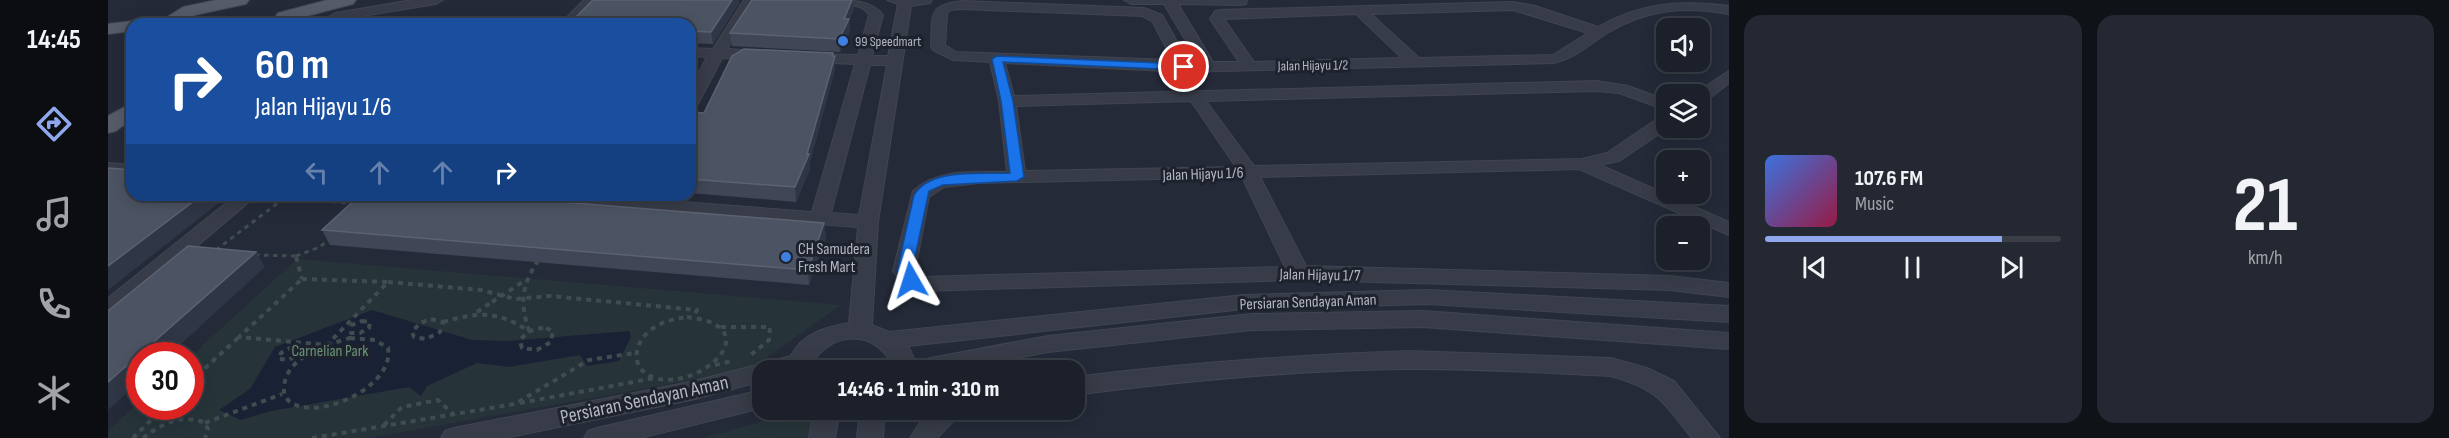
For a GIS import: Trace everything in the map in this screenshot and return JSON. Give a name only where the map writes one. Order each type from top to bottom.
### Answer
[{"type":"main road","points":[[177,18],[208,6],[240,0]]},
{"type":"main road","points":[[282,10],[347,0]]},
{"type":"main road","points":[[108,29],[126,27]]},
{"type":"main road","points":[[108,37],[126,36]]},
{"type":"main road","points":[[108,105],[126,93]]},
{"type":"main road","points":[[108,126],[126,113]]},
{"type":"street","points":[[336,18],[436,0]]},
{"type":"street","points":[[573,18],[592,0]]},
{"type":"street","points":[[696,93],[717,53],[751,0]]},
{"type":"street","points":[[820,219],[876,15],[875,11],[858,2],[838,0]]},
{"type":"street","points":[[860,331],[868,222],[894,62],[899,1],[925,0]]},
{"type":"street","points":[[1131,0],[1169,2],[1282,0]]},
{"type":"street","points":[[1169,2],[1216,67]]},
{"type":"street","points":[[1185,2],[1216,67]]},
{"type":"street","name":"Jalan Hijayu 1/2","points":[[1184,67],[1157,18],[1144,12],[952,5],[940,10],[938,47],[946,54],[997,59],[1184,67],[1554,59],[1572,53],[1599,32],[1641,10],[1661,5],[1729,10]]},
{"type":"street","points":[[1250,67],[1217,19],[1220,14],[1513,6],[1530,9],[1599,32]]},
{"type":"street","points":[[1358,9],[1416,63]]},
{"type":"street","points":[[696,52],[773,56]]},
{"type":"street","points":[[796,57],[894,62]]},
{"type":"street","points":[[997,59],[1007,101],[1017,177]]},
{"type":"street","points":[[1710,90],[1729,76]]},
{"type":"street","points":[[1007,101],[1597,86],[1622,89],[1656,101]]},
{"type":"street","points":[[1195,96],[1248,171],[1299,273]]},
{"type":"street","points":[[1582,164],[1613,157],[1656,129]]},
{"type":"street","points":[[1582,164],[1729,229]]},
{"type":"street","name":"Jalan Hijayu 1/6","points":[[911,280],[904,271],[920,195],[924,188],[940,181],[1017,177],[1582,164]]},
{"type":"street","points":[[108,168],[126,170]]},
{"type":"street","points":[[108,310],[241,201]]},
{"type":"street","points":[[617,201],[868,222]]},
{"type":"street","name":"Jalan Hijayu 1/7","points":[[911,280],[918,284],[1299,273],[1670,283],[1729,290]]},
{"type":"street","name":"Persiaran Sendayan Aman","points":[[888,340],[1244,302],[1428,297],[1729,314]]},
{"type":"street","name":"Persiaran Sendayan Aman","points":[[966,360],[1048,344],[1252,322],[1423,319],[1729,341]]},
{"type":"street","points":[[803,360],[816,342],[845,332],[860,331],[888,340],[899,349],[905,360]]},
{"type":"street","points":[[1085,385],[1177,373],[1375,361],[1611,367],[1647,377],[1665,388],[1707,438]]},
{"type":"street","name":"Persiaran Sendayan Aman","points":[[454,426],[695,390],[752,375]]},
{"type":"street","name":"Persiaran Sendayan Aman","points":[[597,438],[752,401]]},
{"type":"street","points":[[822,438],[825,420]]},
{"type":"street","points":[[870,438],[872,420]]},
{"type":"street","points":[[923,438],[939,420]]},
{"type":"path","points":[[221,254],[211,254],[280,201]]},
{"type":"path","points":[[330,201],[355,204]]},
{"type":"path","points":[[253,255],[296,256],[320,247],[336,233]]},
{"type":"path","points":[[443,322],[440,332],[431,337],[417,339],[412,334],[416,325],[426,320],[436,319],[443,322],[477,312],[524,281],[543,254]]},
{"type":"path","points":[[296,256],[302,279]]},
{"type":"path","points":[[204,369],[302,279],[388,282],[481,290],[490,295],[531,301],[550,296],[697,310],[693,317]]},
{"type":"path","points":[[524,281],[520,304],[529,331]]},
{"type":"path","points":[[237,337],[327,345],[388,282]]},
{"type":"path","points":[[477,312],[508,316],[529,331],[546,328],[553,331],[554,338],[542,348],[526,350],[520,341],[529,331]]},
{"type":"path","points":[[714,365],[726,345],[726,336],[721,327],[712,321],[693,317],[673,319],[660,324],[638,342],[635,353],[636,364],[643,372],[655,378],[670,381],[686,379],[714,365],[748,358],[769,340],[770,327],[721,327]]},
{"type":"path","points":[[347,325],[366,320],[371,324],[367,330],[355,336],[327,345],[300,360],[286,377],[282,393],[288,402],[299,407],[332,406],[366,390],[384,373],[390,356],[387,347],[378,341],[355,336],[350,332],[352,325]]},
{"type":"path","points":[[300,360],[283,361],[279,357],[287,349],[297,348],[301,343]]},
{"type":"path","points":[[293,359],[300,352],[297,348]]},
{"type":"path","points":[[515,404],[589,360],[635,353]]},
{"type":"path","points":[[312,438],[383,426],[454,426],[515,404],[655,378]]},
{"type":"path","points":[[205,423],[282,393]]},
{"type":"path","points":[[383,426],[402,407],[438,400],[454,426]]},
{"type":"path","points":[[133,438],[151,420]]},
{"type":"path","points":[[143,438],[154,430],[179,420],[199,420],[205,423],[208,429],[205,438]]},
{"type":"green space","name":"Carnelian Park","points":[[297,259],[841,305],[763,360],[752,360],[752,368],[749,370],[368,438],[108,438],[108,431],[126,414],[126,420],[204,420],[204,344]]},
{"type":"green space","points":[[767,420],[809,420],[830,426],[828,438],[703,438]]},
{"type":"water","points":[[372,310],[472,340],[507,341],[629,331],[631,337],[619,361],[587,366],[580,355],[509,367],[477,363],[427,386],[421,396],[409,387],[271,411],[241,420],[219,410],[250,389],[275,347]]},
{"type":"building","points":[[593,0],[732,0],[711,32],[696,31],[696,18],[575,18]]},
{"type":"building","points":[[752,0],[852,0],[844,19],[849,19],[839,39],[730,33]]},
{"type":"building","points":[[744,49],[833,53],[832,56],[835,56],[807,154],[809,154],[795,187],[696,179],[696,112],[704,113],[732,56]]},
{"type":"building","points":[[108,168],[126,170],[126,201],[194,201],[108,266]]},
{"type":"building","points":[[353,201],[548,201],[824,223],[808,270],[322,230]]},
{"type":"building","points":[[188,246],[256,252],[154,342],[126,342],[126,366],[108,382],[108,311]]},
{"type":"place","name":"99 Speedmart","points":[[843,41]]},
{"type":"place","name":"CH Samudera Fresh Mart","points":[[786,257]]},
{"type":"route","points":[[911,280],[904,271],[920,195],[924,188],[940,181],[1017,177],[1007,101],[997,59],[1184,67]]}]
